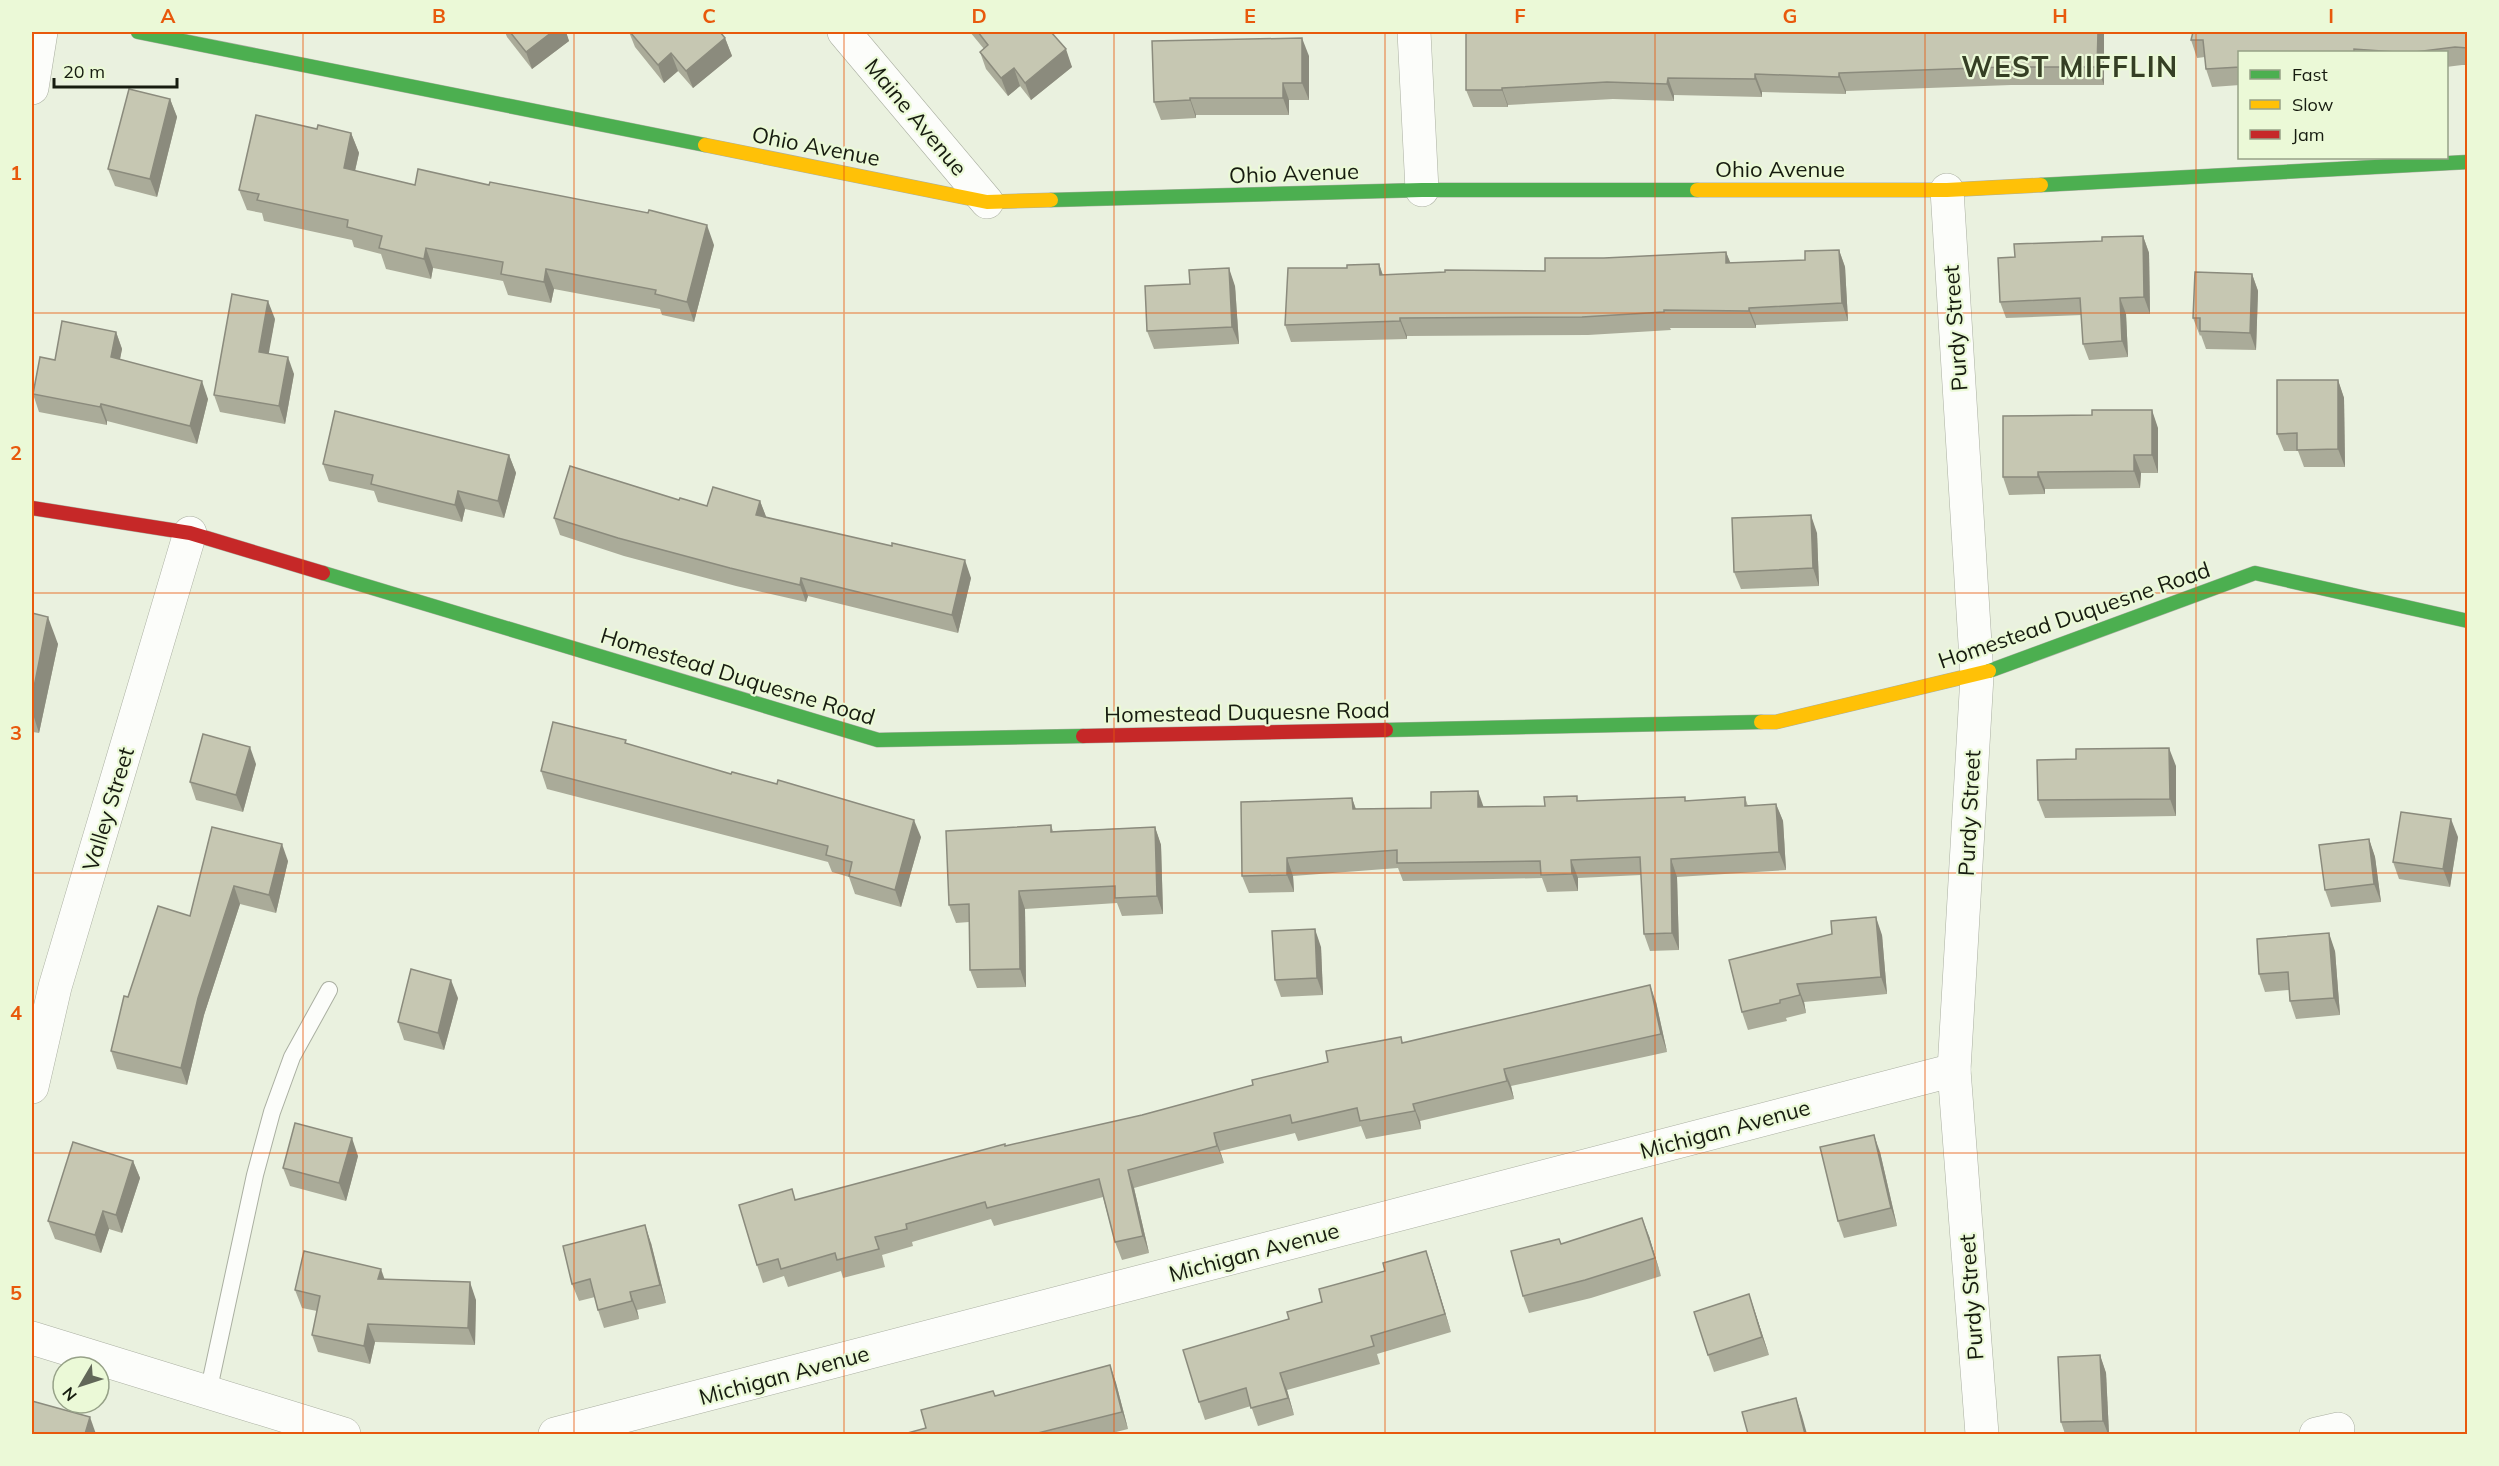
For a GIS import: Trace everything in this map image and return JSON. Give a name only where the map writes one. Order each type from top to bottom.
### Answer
[{"type":"street","points":[[32,88],[42,32]]},
{"type":"street","name":"Ohio Avenue","points":[[138,32],[987,202],[1422,190],[1947,190],[2468,162]]},
{"type":"street","name":"Maine Avenue","points":[[844,32],[987,202]]},
{"type":"street","points":[[1414,32],[1422,190]]},
{"type":"street","name":"Purdy Street","points":[[1947,190],[1977,676],[1954,1070],[1982,1434]]},
{"type":"street","name":"Homestead Duquesne Road","points":[[32,508],[190,533],[878,740],[1776,722],[1977,676],[2255,573],[2468,621]]},
{"type":"street","name":"Valley Street","points":[[32,1087],[43,984],[190,533]]},
{"type":"street","name":"Michigan Avenue","points":[[555,1434],[1954,1070]]},
{"type":"street","points":[[32,1338],[344,1434]]},
{"type":"lane","points":[[208,1393],[255,1175],[272,1113],[292,1057],[329,990]]},
{"type":"building","points":[[510,32],[552,32],[526,52]]},
{"type":"building","points":[[630,32],[720,32],[725,38],[686,71],[671,53],[658,65]]},
{"type":"building","points":[[978,32],[1051,32],[1066,49],[1025,83],[1014,68],[1001,78],[980,52],[988,45]]},
{"type":"building","points":[[1466,32],[2098,32],[2097,67],[2005,67],[1839,73],[1839,77],[1755,74],[1755,79],[1668,78],[1667,84],[1607,82],[1502,88],[1502,90],[1466,90]]},
{"type":"building","points":[[2193,32],[2468,32],[2468,48],[2455,47],[2423,51],[2354,49],[2354,51],[2238,51],[2238,67],[2206,69],[2203,40],[2191,40]]},
{"type":"building","points":[[1302,38],[1302,83],[1283,83],[1283,98],[1190,98],[1190,100],[1154,102],[1152,41]]},
{"type":"building","points":[[129,89],[170,99],[150,179],[108,169]]},
{"type":"building","points":[[256,115],[317,129],[318,125],[351,133],[344,168],[415,185],[418,169],[489,185],[490,182],[648,213],[649,210],[707,225],[687,302],[655,294],[656,290],[546,269],[544,282],[501,274],[503,262],[426,248],[424,259],[379,248],[382,236],[347,227],[348,220],[257,200],[259,194],[239,190]]},
{"type":"building","points":[[2143,236],[2144,297],[2120,298],[2122,341],[2083,344],[2080,298],[2000,302],[1998,258],[2015,257],[2014,244],[2102,241],[2102,237]]},
{"type":"building","points":[[1839,250],[1842,303],[1749,308],[1749,311],[1664,310],[1664,312],[1582,317],[1400,318],[1400,321],[1285,325],[1288,268],[1347,268],[1347,265],[1379,264],[1380,275],[1445,272],[1445,270],[1545,271],[1545,258],[1604,258],[1726,252],[1726,263],[1805,260],[1805,251]]},
{"type":"building","points":[[1229,268],[1232,327],[1147,331],[1145,286],[1190,284],[1189,270]]},
{"type":"building","points":[[2195,272],[2252,274],[2250,333],[2200,331],[2200,318],[2193,318]]},
{"type":"building","points":[[232,294],[268,301],[259,352],[288,357],[279,406],[214,395]]},
{"type":"building","points":[[62,321],[116,332],[111,357],[202,381],[190,426],[101,404],[100,407],[33,394],[40,357],[55,360]]},
{"type":"building","points":[[2277,380],[2338,380],[2338,449],[2297,450],[2297,433],[2277,434]]},
{"type":"building","points":[[2092,410],[2152,410],[2152,455],[2134,455],[2134,471],[2038,472],[2038,477],[2003,477],[2003,416],[2092,415]]},
{"type":"building","points":[[335,411],[509,455],[498,501],[458,491],[455,505],[371,484],[373,475],[323,464]]},
{"type":"building","points":[[570,466],[679,500],[680,498],[707,506],[713,487],[760,501],[756,515],[965,560],[952,615],[801,578],[800,585],[730,568],[554,518]]},
{"type":"building","points":[[1811,515],[1813,568],[1734,572],[1732,518]]},
{"type":"building","points":[[32,613],[48,617],[32,697]]},
{"type":"building","points":[[553,722],[626,740],[625,743],[731,774],[732,772],[777,784],[778,780],[914,820],[895,890],[849,876],[852,862],[826,855],[828,846],[541,771]]},
{"type":"building","points":[[203,734],[250,747],[236,795],[190,782]]},
{"type":"building","points":[[2169,748],[2170,799],[2038,800],[2037,760],[2076,759],[2076,749]]},
{"type":"building","points":[[1478,791],[1478,807],[1545,806],[1544,797],[1577,796],[1577,801],[1685,797],[1685,801],[1745,797],[1745,806],[1776,804],[1779,852],[1671,859],[1672,933],[1644,934],[1640,857],[1571,860],[1572,874],[1541,875],[1540,861],[1397,863],[1397,850],[1287,858],[1287,875],[1242,876],[1241,802],[1352,798],[1353,809],[1431,808],[1431,792]]},
{"type":"building","points":[[2401,812],[2451,819],[2443,869],[2393,862]]},
{"type":"building","points":[[1051,825],[1051,832],[1155,827],[1157,896],[1115,898],[1115,886],[1019,891],[1020,969],[970,970],[969,904],[949,905],[946,831]]},
{"type":"building","points":[[212,827],[282,844],[269,895],[234,886],[198,998],[181,1068],[111,1051],[124,996],[128,997],[158,906],[190,916]]},
{"type":"building","points":[[2369,839],[2374,884],[2325,890],[2319,845]]},
{"type":"building","points":[[1876,917],[1881,977],[1797,984],[1800,995],[1780,1000],[1780,1003],[1742,1012],[1729,960],[1832,934],[1831,921]]},
{"type":"building","points":[[1315,929],[1317,978],[1275,980],[1272,931]]},
{"type":"building","points":[[2329,933],[2334,998],[2290,1001],[2288,972],[2259,974],[2257,939]]},
{"type":"building","points":[[411,969],[451,980],[438,1033],[398,1022]]},
{"type":"building","points":[[1650,985],[1661,1034],[1504,1069],[1507,1081],[1413,1104],[1415,1111],[1360,1121],[1357,1108],[1292,1123],[1290,1115],[1214,1133],[1217,1146],[1128,1170],[1143,1236],[1115,1242],[1099,1179],[987,1208],[985,1202],[906,1224],[907,1229],[875,1237],[879,1249],[837,1260],[835,1253],[781,1269],[778,1259],[757,1265],[739,1205],[792,1189],[795,1200],[1005,1144],[1005,1146],[1142,1115],[1253,1085],[1252,1080],[1328,1062],[1326,1051],[1401,1037],[1402,1043]]},
{"type":"building","points":[[295,1123],[352,1138],[339,1183],[283,1168]]},
{"type":"building","points":[[1874,1135],[1891,1208],[1838,1221],[1820,1147]]},
{"type":"building","points":[[73,1142],[133,1161],[116,1215],[103,1211],[95,1235],[48,1221]]},
{"type":"building","points":[[1642,1218],[1655,1258],[1523,1296],[1511,1251],[1559,1239],[1561,1244]]},
{"type":"building","points":[[645,1225],[660,1285],[630,1292],[632,1301],[598,1310],[590,1279],[572,1284],[563,1246]]},
{"type":"building","points":[[304,1251],[381,1269],[378,1279],[470,1282],[468,1328],[368,1324],[364,1346],[312,1335],[320,1296],[295,1290]]},
{"type":"building","points":[[1426,1251],[1445,1314],[1371,1336],[1374,1346],[1280,1373],[1288,1398],[1251,1408],[1246,1388],[1199,1402],[1183,1350],[1289,1319],[1287,1312],[1322,1302],[1319,1289],[1385,1271],[1383,1263]]},
{"type":"building","points":[[1749,1294],[1762,1337],[1708,1355],[1694,1312]]},
{"type":"building","points":[[2100,1355],[2103,1421],[2061,1422],[2058,1357]]},
{"type":"building","points":[[1110,1365],[1122,1412],[1034,1434],[904,1434],[926,1428],[921,1410],[993,1391],[995,1396]]},
{"type":"building","points":[[1796,1398],[1805,1434],[1748,1434],[1742,1412]]},
{"type":"building","points":[[32,1401],[51,1406],[51,1415],[90,1417],[85,1434],[32,1434]]},
{"type":"traffic: fast","points":[[138,32],[705,145]]},
{"type":"traffic: fast","points":[[2041,185],[2468,162]]},
{"type":"traffic: fast","points":[[1051,200],[1422,190],[1697,190]]},
{"type":"traffic: fast","points":[[323,573],[878,740],[1083,736]]},
{"type":"traffic: fast","points":[[1989,671],[2255,573],[2468,621]]},
{"type":"traffic: fast","points":[[1386,730],[1761,722]]},
{"type":"traffic: slow","points":[[705,145],[987,202],[1051,200]]},
{"type":"traffic: slow","points":[[1697,190],[1947,190],[2041,185]]},
{"type":"traffic: slow","points":[[1761,722],[1776,722],[1989,671]]},
{"type":"traffic: jam","points":[[32,508],[190,533],[323,573]]},
{"type":"traffic: jam","points":[[1083,736],[1386,730]]},
{"type":"district","name":"WEST MIFFLIN","points":[[2070,66]]}]
